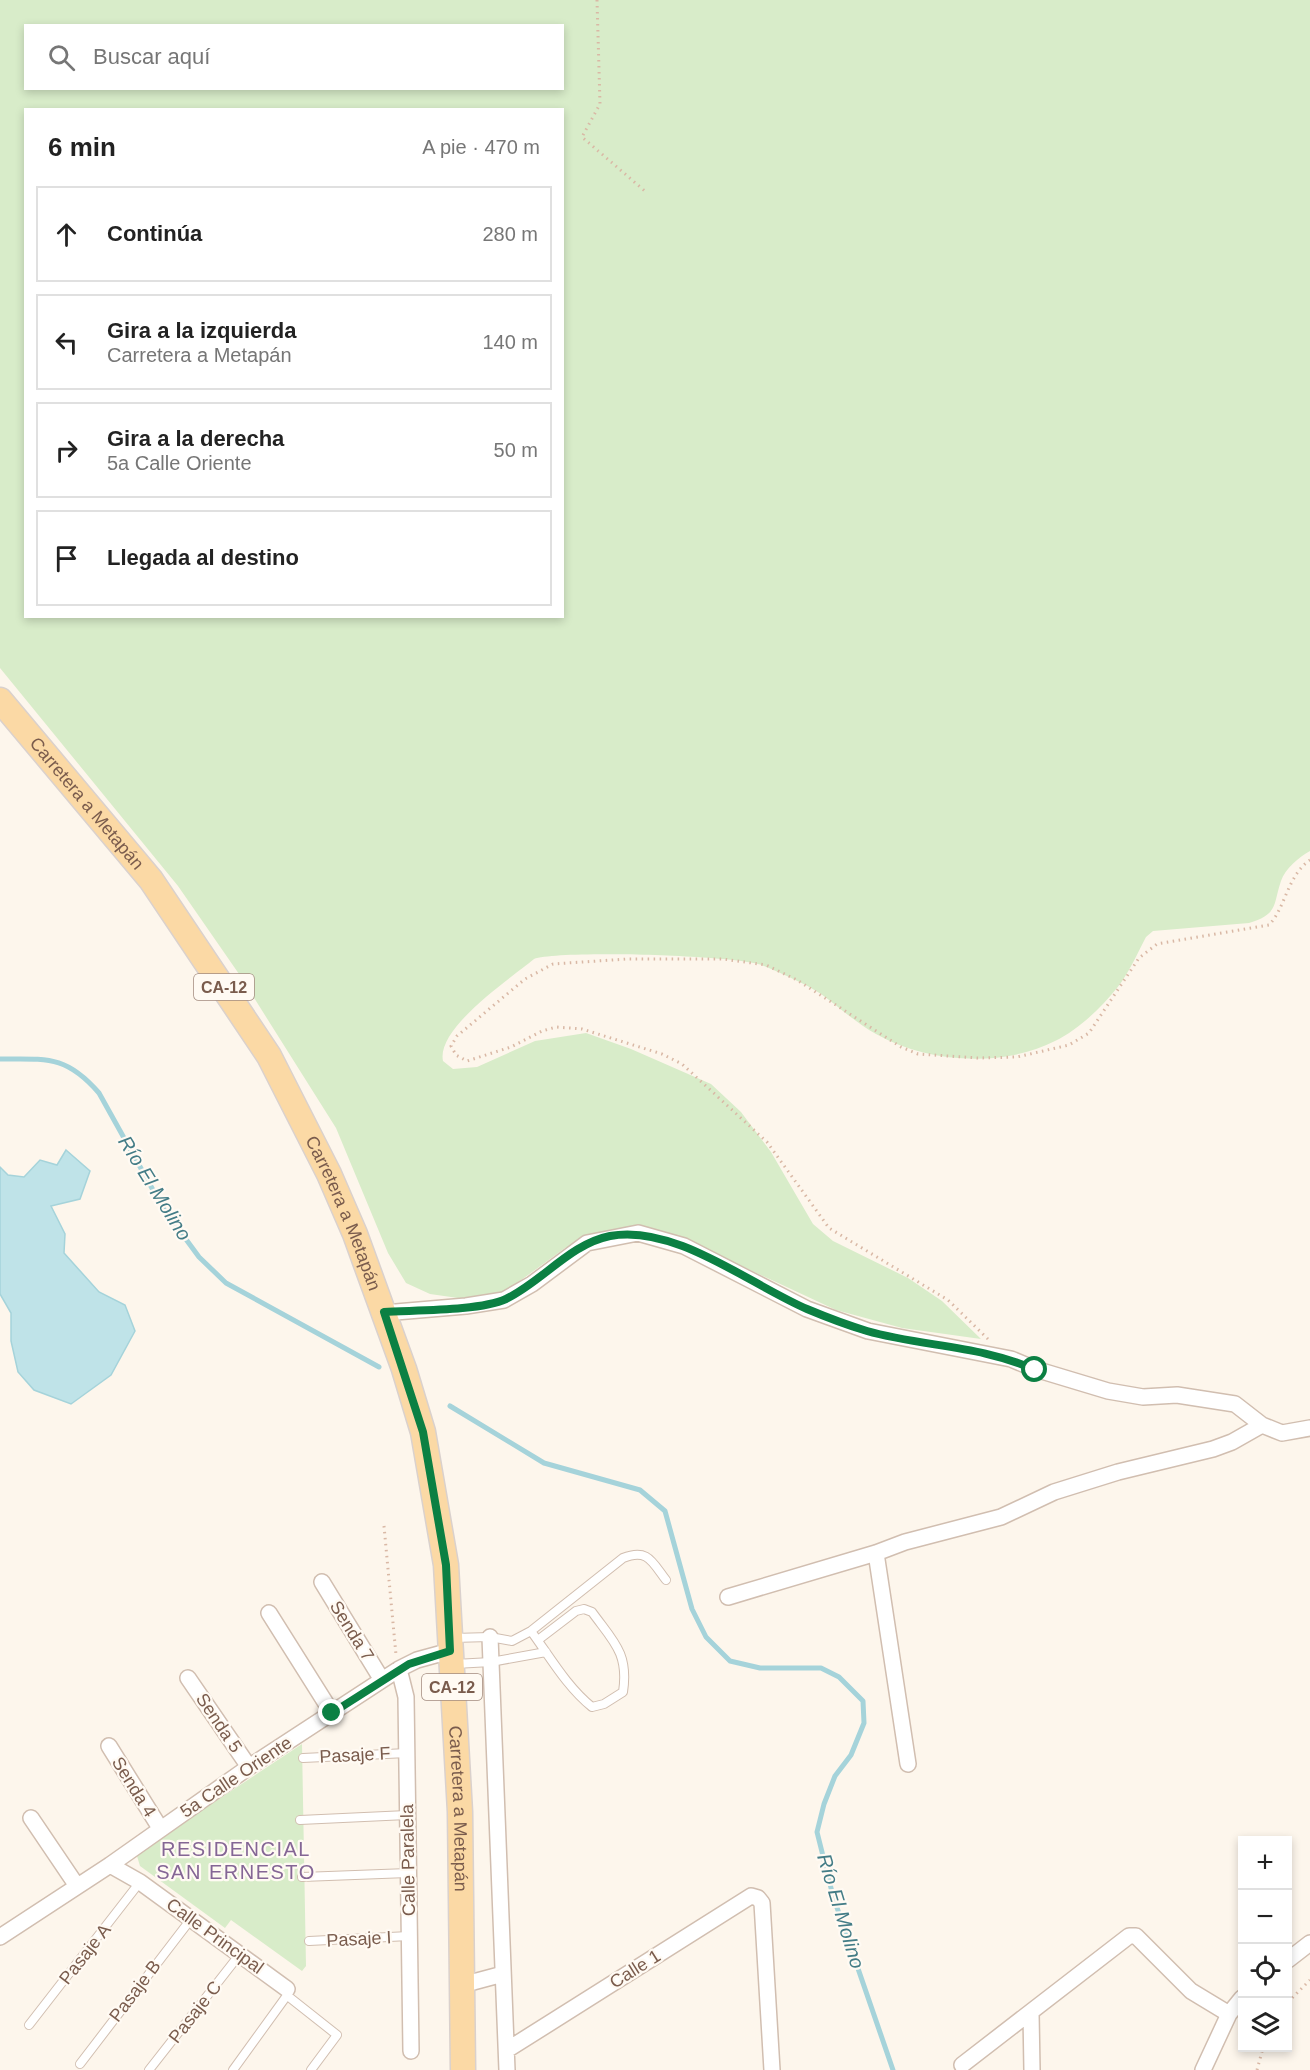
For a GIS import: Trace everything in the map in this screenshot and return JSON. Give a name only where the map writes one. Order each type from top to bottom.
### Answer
[{"type":"main road","name":"Carretera a Metapán","points":[[0,700],[151,880],[269,1056],[329,1174],[384,1312],[423,1432],[446,1565],[460,1812],[464,2070]]},
{"type":"street","points":[[384,1312],[466,1306],[504,1300],[532,1284],[587,1243],[610,1236],[638,1233],[684,1246],[807,1309],[868,1331],[1006,1358],[1035,1370],[1108,1391],[1143,1397],[1177,1395],[1235,1404],[1262,1425],[1282,1433],[1310,1428]]},
{"type":"street","points":[[728,1598],[905,1542],[1001,1517],[1054,1492],[1118,1472],[1223,1445],[1262,1425]]},
{"type":"street","points":[[876,1553],[908,1764]]},
{"type":"street","name":"Senda 7","points":[[322,1582],[382,1680]]},
{"type":"street","points":[[270,1613],[332,1713]]},
{"type":"street","points":[[490,1637],[507,2070]]},
{"type":"street","name":"5a Calle Oriente","points":[[0,1937],[111,1865],[249,1767],[399,1669],[417,1660],[450,1651]]},
{"type":"street","name":"Calle Paralela","points":[[399,1669],[406,1697],[411,2051]]},
{"type":"street","name":"Senda 5","points":[[189,1678],[249,1767]]},
{"type":"street","name":"Senda 4","points":[[109,1746],[160,1828]]},
{"type":"street","points":[[31,1818],[76,1886]]},
{"type":"street","name":"Calle Principal","points":[[111,1865],[141,1882],[240,1954],[288,1993]]},
{"type":"street","name":"Calle 1","points":[[507,2050],[751,1896],[758,1898],[762,1903],[771,2070]]},
{"type":"street","points":[[962,2065],[1133,1935],[1200,1999],[1229,2014]]},
{"type":"street","points":[[1292,1956],[1310,1943]]},
{"type":"street","points":[[462,1985],[503,1974]]},
{"type":"street","points":[[1203,2070],[1229,2014],[1238,2003]]},
{"type":"street","points":[[1031,2013],[1032,2070]]},
{"type":"lane","points":[[450,1651],[490,1637],[512,1641],[531,1631],[623,1558],[636,1553],[648,1557],[666,1580]]},
{"type":"lane","points":[[531,1631],[580,1697],[592,1707],[604,1704],[623,1692],[625,1678],[622,1653],[592,1612],[584,1609],[576,1611],[538,1640]]},
{"type":"lane","points":[[450,1651],[491,1662],[546,1652]]},
{"type":"lane","name":"Pasaje F","points":[[303,1758],[406,1753]]},
{"type":"lane","points":[[300,1820],[407,1815]]},
{"type":"lane","points":[[302,1877],[408,1873]]},
{"type":"lane","name":"Pasaje A","points":[[29,2025],[141,1882]]},
{"type":"lane","name":"Pasaje B","points":[[80,2064],[191,1919]]},
{"type":"lane","name":"Pasaje I","points":[[309,1941],[410,1936]]},
{"type":"lane","name":"Pasaje C","points":[[149,2070],[240,1954]]},
{"type":"lane","points":[[233,2070],[288,1993]]},
{"type":"lane","name":"Calle Principal","points":[[288,1993],[337,2035],[311,2070]]},
{"type":"path","points":[[597,0],[600,104],[582,137],[646,192]]},
{"type":"path","points":[[1006,1358],[948,1300],[829,1228],[766,1142],[682,1064],[662,1054],[582,1029],[556,1027],[542,1031],[511,1047],[467,1061],[456,1055],[451,1046],[457,1036],[525,979],[553,964],[627,959],[723,959],[766,966],[797,980],[901,1047],[918,1054],[1017,1058],[1069,1045],[1089,1034],[1134,966],[1157,944],[1269,925],[1277,916],[1291,883],[1310,860]]},
{"type":"path","points":[[384,1526],[399,1669]]},
{"type":"path","points":[[1291,1998],[1310,1980]]},
{"type":"path","points":[[1257,2070],[1262,2052]]},
{"type":"green space","points":[[0,0],[1310,0],[1310,851],[1286,872],[1270,912],[1259,920],[1249,923],[1153,931],[1146,937],[1121,982],[1089,1018],[1055,1041],[1034,1050],[1012,1055],[989,1058],[942,1056],[896,1044],[869,1030],[821,994],[764,966],[721,959],[611,954],[550,956],[534,959],[462,1019],[444,1048],[443,1061],[453,1069],[477,1067],[535,1041],[586,1033],[631,1049],[711,1084],[741,1112],[771,1152],[813,1224],[833,1241],[908,1278],[942,1301],[981,1339],[902,1328],[836,1310],[703,1248],[656,1231],[628,1227],[591,1237],[565,1248],[502,1294],[472,1300],[430,1294],[406,1283],[388,1253],[336,1128],[239,974],[178,886],[0,668]]},
{"type":"green space","points":[[302,1744],[306,1966],[302,1971],[231,1920],[225,1928],[140,1866],[137,1856],[142,1850]]},
{"type":"water","points":[[66,1150],[90,1171],[80,1199],[51,1206],[65,1234],[64,1253],[99,1292],[125,1305],[135,1331],[111,1375],[71,1404],[34,1390],[18,1372],[11,1341],[11,1313],[0,1294],[0,1167],[8,1175],[24,1177],[40,1160],[57,1165]]},
{"type":"waterway","name":"Río El Molino","points":[[0,1059],[55,1062],[76,1072],[99,1093],[163,1208],[199,1257],[226,1283],[379,1367]]},
{"type":"waterway","name":"Río El Molino","points":[[450,1406],[544,1463],[640,1490],[665,1511],[692,1609],[706,1637],[730,1661],[760,1668],[821,1668],[839,1677],[863,1701],[864,1723],[851,1755],[835,1776],[824,1804],[817,1832],[833,1896],[893,2070]]},
{"type":"district","name":"RESIDENCIAL SAN ERNESTO","points":[[236,1860]]},
{"type":"route","points":[[332,1713],[399,1669],[417,1660],[450,1651],[446,1565],[423,1432],[384,1312],[466,1306],[504,1300],[532,1284],[587,1243],[610,1236],[638,1233],[684,1246],[807,1309],[868,1331],[914,1342],[975,1350],[1011,1359],[1035,1370]]}]
